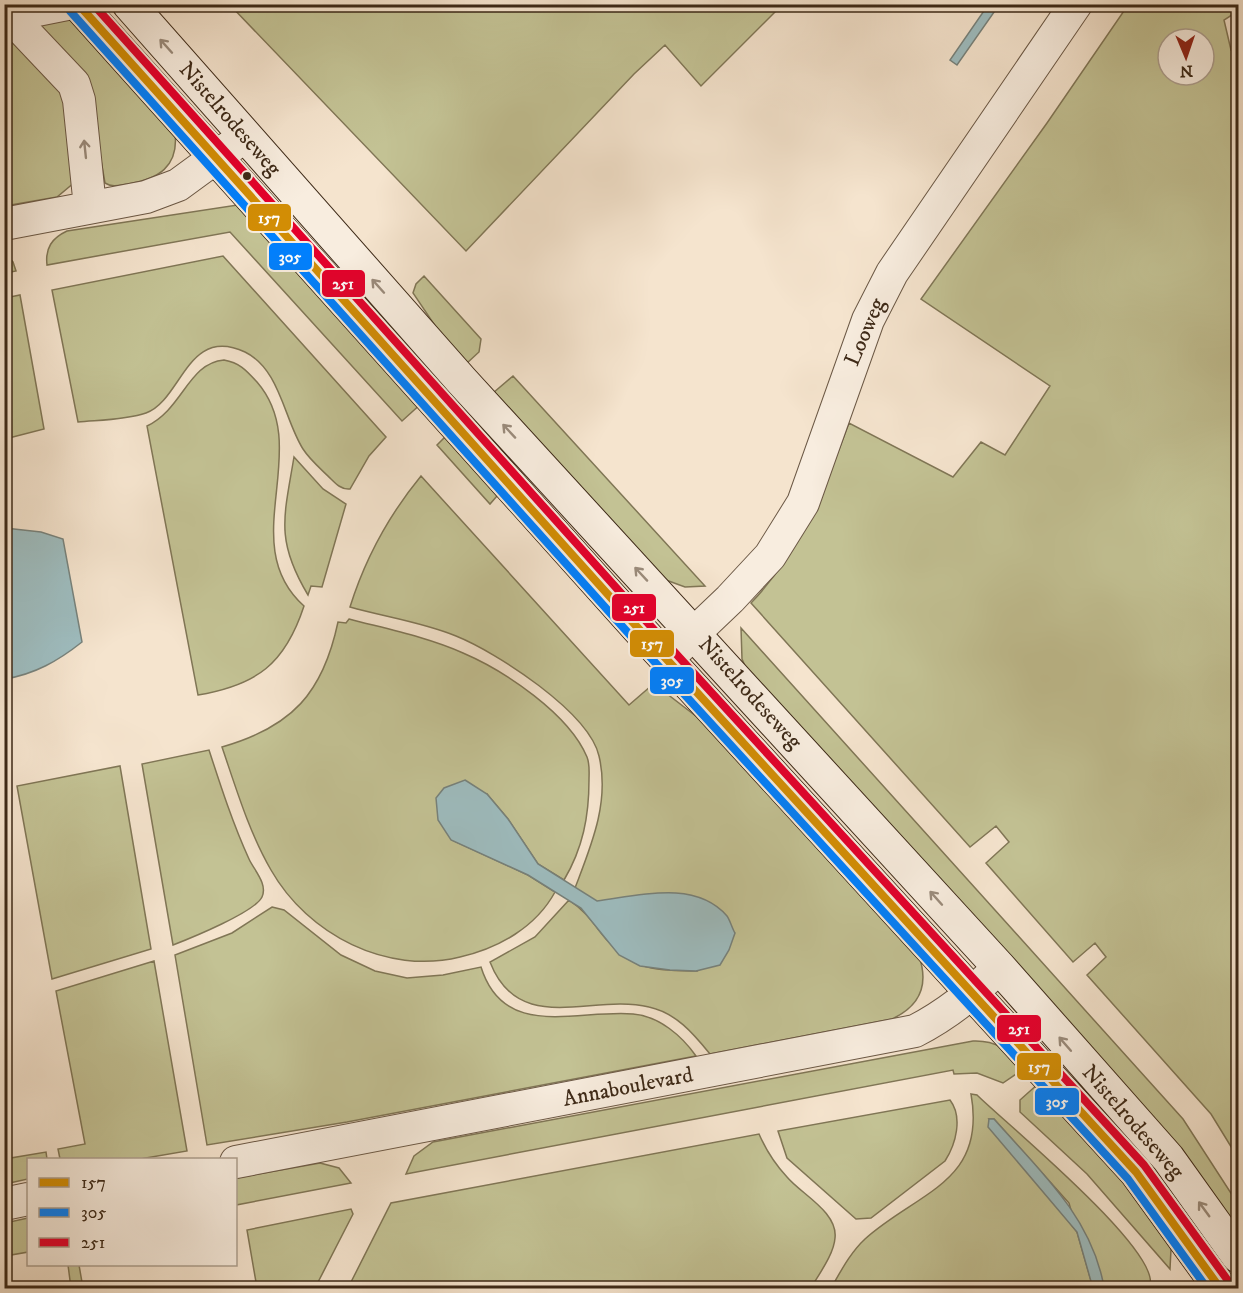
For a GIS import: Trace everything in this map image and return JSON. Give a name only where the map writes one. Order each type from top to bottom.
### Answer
[{"type":"street","points":[[6,16],[67,4]]},
{"type":"street","name":"Nistelrodeseweg","points":[[78,4],[667,659],[1136,1172],[1219,1284]]},
{"type":"street","name":"Nistelrodeseweg","points":[[129,4],[469,388],[695,633],[1168,1158],[1239,1256]]},
{"type":"street","name":"Looweg","points":[[667,659],[770,556],[803,503],[868,320],[892,273],[1076,4]]},
{"type":"street","points":[[6,16],[74,84],[79,100],[90,207]]},
{"type":"street","points":[[13,223],[146,197],[167,189],[217,158],[245,136]]},
{"type":"street","name":"Annaboulevard","points":[[237,1162],[915,1031],[945,1016],[972,995],[999,968]]},
{"type":"street","points":[[4,1204],[27,1199]]},
{"type":"shaded area","points":[[230,5],[782,5],[701,86],[665,45],[634,74],[466,251]]},
{"type":"shaded area","points":[[1128,5],[1238,5],[1238,11],[1224,20],[1231,50],[1238,48],[1238,1158],[1211,1114],[1087,975],[1106,957],[1095,943],[1073,962],[986,863],[1009,842],[996,826],[970,847],[751,603],[783,563],[809,519],[849,423],[953,477],[981,442],[1005,455],[1050,386],[921,299]]},
{"type":"shaded area","points":[[73,16],[175,133],[174,155],[170,163],[149,179],[119,185],[105,183],[88,87],[37,25]]},
{"type":"shaded area","points":[[5,27],[66,91],[75,182],[57,197],[5,206]]},
{"type":"shaded area","points":[[244,204],[423,402],[402,421],[230,232],[47,265],[48,249],[57,237],[67,231]]},
{"type":"shaded area","points":[[4,253],[13,262],[16,271],[5,273]]},
{"type":"shaded area","points":[[223,256],[386,437],[369,456],[350,489],[337,485],[306,453],[296,437],[274,382],[266,370],[245,352],[226,346],[210,348],[198,356],[158,406],[146,413],[78,422],[52,290]]},
{"type":"shaded area","points":[[424,276],[481,339],[479,352],[466,364],[446,342],[413,293],[416,284]]},
{"type":"shaded area","points":[[20,295],[44,429],[5,439],[5,298]]},
{"type":"shaded area","points":[[224,360],[239,365],[249,374],[257,382],[273,408],[279,436],[274,525],[275,554],[284,581],[304,606],[288,643],[266,668],[237,685],[198,695],[147,426],[169,409],[202,369]]},
{"type":"shaded area","points":[[513,376],[705,586],[685,587],[666,580],[493,393]]},
{"type":"shaded area","points":[[450,432],[497,496],[490,504],[437,445]]},
{"type":"shaded area","points":[[294,457],[323,489],[346,504],[322,587],[311,586],[308,595],[290,559],[286,543],[285,513]]},
{"type":"shaded area","points":[[421,476],[629,705],[651,686],[658,687],[727,740],[919,956],[922,966],[922,985],[920,994],[909,1008],[892,1019],[710,1054],[683,1025],[659,1010],[627,1004],[538,1006],[519,999],[503,985],[490,962],[535,937],[569,900],[586,915],[612,946],[632,961],[654,969],[696,971],[575,888],[597,824],[602,790],[599,756],[592,739],[578,721],[560,703],[516,669],[473,644],[430,627],[350,607],[379,538]]},
{"type":"shaded area","points":[[349,619],[435,642],[498,671],[516,682],[551,710],[566,725],[587,757],[589,793],[584,832],[571,868],[564,880],[538,864],[508,819],[487,794],[452,840],[528,875],[555,892],[538,916],[527,926],[489,948],[460,957],[432,961],[405,960],[378,955],[352,945],[328,931],[306,914],[287,893],[271,870],[250,825],[222,747],[268,729],[301,704],[323,669],[332,647],[338,622],[346,623]]},
{"type":"shaded area","points":[[741,628],[1183,1119],[1238,1204],[1238,1233],[750,677],[742,659]]},
{"type":"shaded area","points":[[209,750],[232,819],[249,859],[262,882],[263,892],[257,903],[248,910],[173,945],[142,764]]},
{"type":"shaded area","points":[[120,766],[151,949],[52,979],[17,786]]},
{"type":"shaded area","points":[[272,907],[284,910],[341,955],[375,971],[407,978],[443,975],[481,967],[492,990],[507,1005],[525,1013],[545,1016],[633,1014],[643,1016],[669,1028],[696,1056],[347,1122],[207,1145],[175,955],[232,933]]},
{"type":"shaded area","points":[[154,961],[187,1151],[146,1158],[60,1158],[58,1149],[85,1144],[56,991]]},
{"type":"shaded area","points":[[973,1041],[989,1042],[1002,1048],[1025,1068],[1003,1083],[977,1073],[954,1074],[953,1070],[406,1174],[414,1156],[433,1142]]},
{"type":"shaded area","points":[[1039,1083],[1157,1213],[1171,1249],[1170,1269],[1087,1174],[1020,1112],[1020,1100]]},
{"type":"shaded area","points":[[971,1094],[977,1095],[1048,1159],[1110,1220],[1134,1248],[1148,1272],[1149,1288],[831,1288],[850,1256],[865,1239],[926,1196],[958,1167],[969,1148],[973,1124]],"holes":[[[989,1119],[994,1119],[1069,1203],[1092,1284],[1077,1232]]]},
{"type":"shaded area","points":[[950,1100],[956,1114],[957,1130],[945,1161],[871,1218],[856,1219],[787,1158],[778,1131]]},
{"type":"shaded area","points":[[759,1134],[779,1167],[831,1220],[835,1238],[832,1251],[811,1288],[348,1288],[391,1203]]},
{"type":"shaded area","points":[[46,1152],[47,1158],[27,1158],[27,1179],[5,1184],[5,1159]]},
{"type":"shaded area","points":[[320,1163],[339,1168],[351,1183],[237,1205],[237,1178]]},
{"type":"shaded area","points":[[351,1209],[353,1214],[315,1288],[257,1288],[247,1230]]},
{"type":"shaded area","points":[[27,1218],[27,1252],[5,1256],[5,1223]]},
{"type":"shaded area","points":[[68,1266],[79,1266],[83,1288],[71,1288]]},
{"type":"water","points":[[988,5],[999,5],[957,65],[950,60]]},
{"type":"water","points":[[5,528],[41,532],[63,539],[82,642],[46,666],[5,679]]},
{"type":"water","points":[[465,780],[487,794],[508,819],[538,864],[597,901],[665,893],[699,897],[714,905],[727,916],[735,933],[720,965],[696,971],[640,966],[619,955],[581,908],[528,875],[451,840],[438,820],[436,798],[444,788]]},
{"type":"water","points":[[989,1119],[994,1119],[1028,1156],[1074,1214],[1096,1258],[1103,1282],[1096,1287],[1092,1285],[1077,1232],[988,1127]]},
{"type":"transit line","name":"157","points":[[78,4],[638,628],[1136,1172],[1220,1288]]},
{"type":"transit line","name":"251","points":[[93,4],[646,621],[1144,1165],[1229,1282]]},
{"type":"transit line","name":"305","points":[[70,11],[630,635],[1128,1179],[1207,1288]]}]
